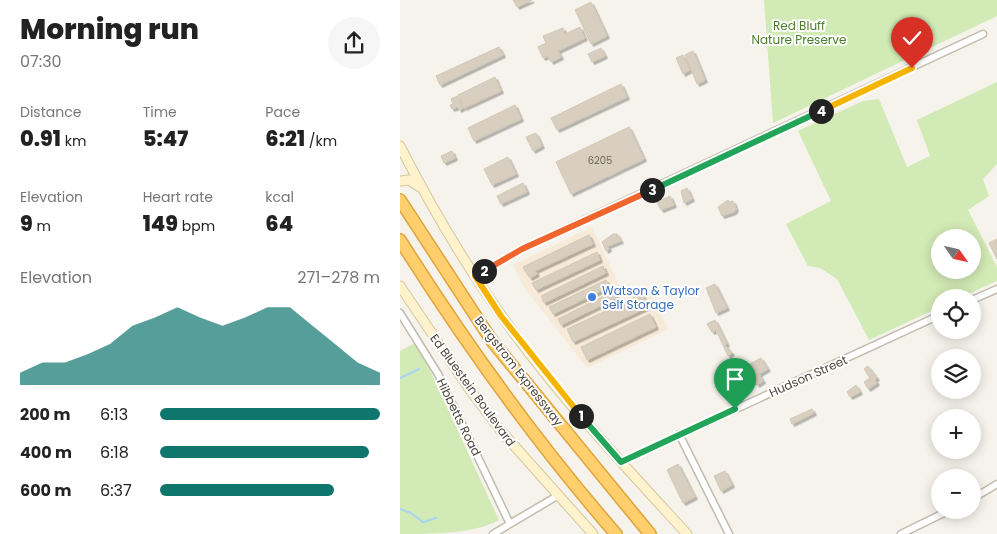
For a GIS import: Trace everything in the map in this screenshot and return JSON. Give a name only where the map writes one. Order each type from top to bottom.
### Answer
[{"type":"highway","name":"Bergstrom Expressway","points":[[400,200],[492,341],[650,534]]},
{"type":"highway","name":"Bergstrom Expressway","points":[[400,240],[479,361],[512,406],[616,534]]},
{"type":"main road","points":[[400,146],[400,163]]},
{"type":"main road","points":[[400,146],[436,216],[501,316],[583,419],[686,534]]},
{"type":"main road","points":[[405,180],[421,187]]},
{"type":"main road","name":"Ed Bluestein Boulevard","points":[[400,286],[485,410],[557,496],[593,534]]},
{"type":"street","points":[[475,276],[522,249],[983,34]]},
{"type":"street","points":[[981,296],[997,289]]},
{"type":"street","name":"Hibbetts Road","points":[[400,313],[438,374],[510,524]]},
{"type":"street","name":"Hudson Street","points":[[621,462],[931,319]]},
{"type":"street","points":[[679,434],[729,534]]},
{"type":"street","points":[[981,494],[997,484]]},
{"type":"street","points":[[493,534],[557,496]]},
{"type":"street","points":[[901,534],[932,519]]},
{"type":"shaded area","name":"Watson & Taylor Self Storage","points":[[592,227],[624,295],[646,285],[668,329],[587,368],[523,286],[513,265]]},
{"type":"green space","name":"Red Bluff Nature Preserve","points":[[764,0],[997,0],[997,16],[773,123]]},
{"type":"green space","points":[[997,82],[997,164],[983,179],[989,196],[968,210],[978,229],[931,229],[931,279],[981,279],[981,236],[997,267],[997,281],[979,289],[931,289],[931,311],[869,340],[837,279],[820,268],[808,266],[786,224],[831,201],[798,131],[863,101],[879,99],[907,167],[930,156],[917,120]]},
{"type":"green space","points":[[417,342],[499,520],[489,525],[465,531],[400,534],[400,351]]},
{"type":"building","points":[[513,0],[532,0],[517,7]]},
{"type":"building","points":[[591,2],[607,36],[591,44],[575,10]]},
{"type":"building","points":[[580,27],[585,38],[558,51],[561,57],[551,62],[548,56],[543,58],[538,47],[546,43],[543,36],[563,28],[565,34]]},
{"type":"building","points":[[499,47],[503,55],[440,85],[436,76]]},
{"type":"building","points":[[601,48],[605,56],[592,62],[588,54]]},
{"type":"building","points":[[693,51],[705,80],[697,84],[685,55]]},
{"type":"building","points":[[683,55],[690,70],[683,74],[676,58]]},
{"type":"building","points":[[495,77],[501,91],[464,108],[458,95]]},
{"type":"building","points":[[621,84],[627,97],[557,130],[551,118]]},
{"type":"building","points":[[457,96],[463,108],[459,110],[458,107],[452,109],[450,105],[453,104],[451,99]]},
{"type":"building","points":[[515,105],[521,119],[474,141],[468,128]]},
{"type":"building","points":[[629,127],[644,159],[571,194],[556,162]]},
{"type":"building","points":[[536,133],[542,146],[533,151],[526,137]]},
{"type":"building","points":[[452,151],[455,158],[444,163],[441,156]]},
{"type":"building","points":[[508,157],[516,174],[492,185],[484,169]]},
{"type":"building","points":[[523,183],[527,192],[501,204],[497,196]]},
{"type":"building","points":[[687,188],[692,199],[684,203],[681,191]]},
{"type":"building","points":[[670,196],[674,205],[661,210],[657,202]]},
{"type":"building","points":[[728,200],[729,202],[733,201],[736,209],[734,212],[722,216],[718,207]]},
{"type":"building","points":[[613,234],[617,234],[621,241],[608,246],[609,249],[606,251],[602,242]]},
{"type":"building","points":[[589,235],[593,244],[535,271],[537,274],[530,278],[525,271],[523,267]]},
{"type":"building","points":[[997,239],[997,259],[989,243]]},
{"type":"building","points":[[597,252],[600,260],[536,290],[532,283]]},
{"type":"building","points":[[603,266],[606,273],[544,303],[541,296]]},
{"type":"building","points":[[606,280],[609,287],[553,314],[549,307]]},
{"type":"building","points":[[715,284],[727,308],[716,313],[706,288]]},
{"type":"building","points":[[614,291],[617,297],[613,300],[614,302],[609,304],[608,302],[561,325],[558,319]]},
{"type":"building","points":[[642,294],[648,307],[573,342],[567,329]]},
{"type":"building","points":[[650,314],[656,327],[587,360],[581,347]]},
{"type":"building","points":[[715,320],[727,344],[725,345],[732,353],[728,356],[716,330],[712,332],[707,324]]},
{"type":"building","points":[[761,358],[768,369],[759,374],[763,381],[757,385],[755,381],[752,383],[746,366]]},
{"type":"building","points":[[868,366],[877,378],[875,380],[877,383],[868,389],[864,382],[870,378],[864,369]]},
{"type":"building","points":[[856,385],[860,392],[850,397],[847,392]]},
{"type":"building","points":[[812,409],[814,413],[792,424],[790,419]]},
{"type":"building","points":[[678,464],[695,497],[683,503],[667,470]]},
{"type":"building","points":[[725,471],[732,485],[721,491],[714,476]]},
{"type":"waterway","points":[[400,378],[419,369]]},
{"type":"waterway","points":[[400,509],[411,513],[423,522],[436,518]]},
{"type":"place","name":"Watson & Taylor Self Storage","points":[[592,297]]},
{"type":"route","points":[[735,409],[621,462],[583,419],[501,316],[475,276],[522,249],[912,68]]}]
